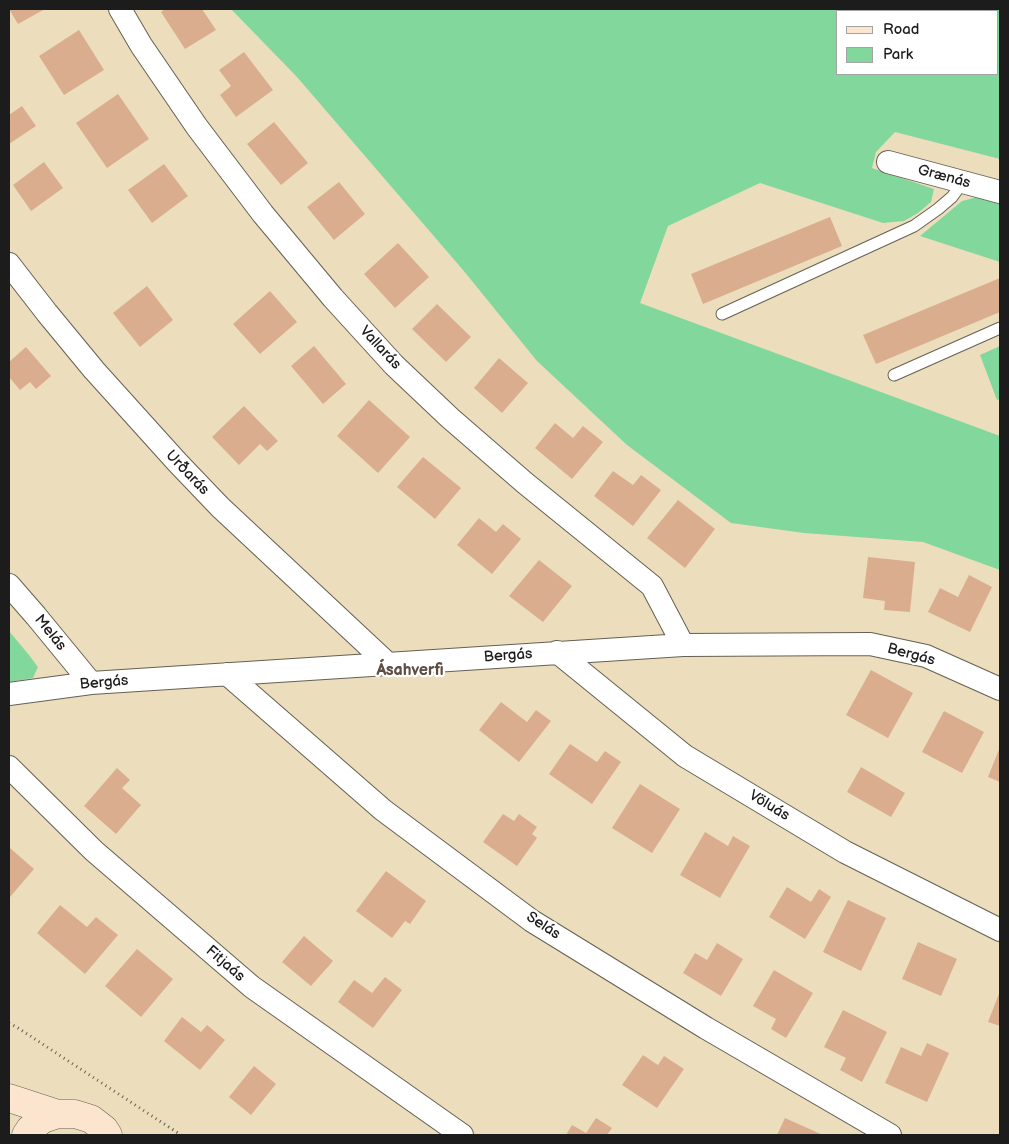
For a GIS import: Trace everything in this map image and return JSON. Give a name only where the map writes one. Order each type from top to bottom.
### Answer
[{"type":"main road","points":[[9,1098],[58,1114],[75,1114],[91,1119],[108,1135]]},
{"type":"main road","points":[[26,1135],[30,1129],[43,1119],[58,1114]]},
{"type":"street","name":"Vallarás","points":[[120,9],[141,44],[197,127],[264,214],[333,298],[394,365],[450,418],[548,502],[652,586],[683,644]]},
{"type":"street","name":"Grænás","points":[[888,162],[1000,192]]},
{"type":"street","name":"Urðarás","points":[[9,264],[94,370],[176,462],[220,507],[387,663]]},
{"type":"street","name":"Melás","points":[[9,585],[91,683]]},
{"type":"street","name":"Bergás","points":[[9,694],[91,683],[683,644],[870,644],[926,656],[1000,689]]},
{"type":"street","name":"Völuás","points":[[557,652],[685,756],[845,852],[1000,930]]},
{"type":"street","name":"Selás","points":[[227,674],[383,810],[532,921],[697,1023],[890,1135]]},
{"type":"street","name":"Fitjaás","points":[[9,767],[94,850],[252,987],[462,1135]]},
{"type":"lane","points":[[722,314],[914,226],[952,197],[963,182]]},
{"type":"lane","points":[[894,375],[1000,328]]},
{"type":"path","points":[[9,1024],[18,1028],[181,1135]]},
{"type":"green space","points":[[231,9],[1000,9],[1000,159],[895,132],[876,152],[872,168],[934,189],[931,202],[918,213],[904,221],[883,223],[760,183],[668,226],[640,303],[1000,436],[1000,570],[923,542],[804,533],[731,523],[627,445],[537,361],[463,270],[297,77]]},
{"type":"green space","points":[[981,196],[1000,202],[1000,262],[920,236],[962,201]]},
{"type":"green space","points":[[1000,346],[1000,399],[997,400],[980,355]]},
{"type":"green space","points":[[9,631],[38,667],[33,678],[9,682]]},
{"type":"building","points":[[9,9],[45,9],[18,24]]},
{"type":"building","points":[[165,9],[202,9],[216,30],[185,49],[161,12]]},
{"type":"building","points":[[79,30],[104,70],[64,95],[39,56]]},
{"type":"building","points":[[244,52],[273,90],[236,117],[220,95],[231,86],[219,70]]},
{"type":"building","points":[[118,94],[149,139],[107,168],[76,123]]},
{"type":"building","points":[[22,106],[36,126],[9,144],[9,115]]},
{"type":"building","points":[[274,122],[308,163],[281,185],[247,144]]},
{"type":"building","points":[[44,162],[63,188],[31,211],[13,185]]},
{"type":"building","points":[[164,164],[188,196],[152,223],[128,190]]},
{"type":"building","points":[[339,182],[365,214],[334,240],[307,207]]},
{"type":"building","points":[[830,217],[842,246],[703,304],[691,274]]},
{"type":"building","points":[[398,243],[429,277],[395,308],[364,274]]},
{"type":"building","points":[[1000,278],[1000,312],[876,364],[863,335]]},
{"type":"building","points":[[147,286],[173,320],[140,347],[113,313]]},
{"type":"building","points":[[270,291],[297,322],[260,354],[233,324]]},
{"type":"building","points":[[437,304],[471,337],[446,362],[412,329]]},
{"type":"building","points":[[314,346],[346,384],[323,404],[291,366]]},
{"type":"building","points":[[26,347],[51,376],[36,389],[30,382],[20,390],[9,377],[9,362]]},
{"type":"building","points":[[499,358],[528,383],[502,413],[474,388]]},
{"type":"building","points":[[369,400],[410,437],[378,473],[337,436]]},
{"type":"building","points":[[244,406],[278,441],[267,451],[260,444],[239,465],[212,437]]},
{"type":"building","points":[[555,423],[573,438],[583,426],[603,442],[572,479],[535,448]]},
{"type":"building","points":[[423,457],[461,488],[435,519],[397,487]]},
{"type":"building","points":[[613,471],[633,485],[641,475],[661,490],[633,526],[594,496]]},
{"type":"building","points":[[678,500],[715,529],[685,568],[647,538]]},
{"type":"building","points":[[479,518],[496,532],[503,524],[521,539],[492,574],[457,545]]},
{"type":"building","points":[[868,557],[915,562],[910,612],[884,610],[885,601],[863,598]]},
{"type":"building","points":[[539,560],[572,586],[543,622],[509,596]]},
{"type":"building","points":[[969,575],[992,587],[970,632],[928,612],[940,588],[958,597]]},
{"type":"building","points":[[871,670],[913,693],[888,738],[846,715]]},
{"type":"building","points":[[501,702],[527,722],[536,710],[551,721],[519,762],[479,730]]},
{"type":"building","points":[[944,711],[984,732],[962,773],[922,752]]},
{"type":"building","points":[[570,744],[597,762],[605,751],[621,762],[592,804],[549,774]]},
{"type":"building","points":[[1000,747],[1000,782],[988,777]]},
{"type":"building","points":[[861,767],[905,793],[891,817],[847,792]]},
{"type":"building","points":[[117,768],[130,780],[122,788],[141,805],[116,834],[84,806]]},
{"type":"building","points":[[640,784],[680,809],[652,853],[612,828]]},
{"type":"building","points":[[503,814],[514,821],[519,814],[537,827],[532,834],[537,838],[517,866],[483,842]]},
{"type":"building","points":[[705,832],[728,846],[733,836],[750,846],[720,898],[680,875]]},
{"type":"building","points":[[10,848],[34,869],[10,897],[9,850]]},
{"type":"building","points":[[386,871],[426,901],[410,924],[405,921],[392,938],[356,911]]},
{"type":"building","points":[[787,887],[811,902],[819,889],[831,897],[805,939],[769,917]]},
{"type":"building","points":[[848,900],[886,918],[861,971],[823,952]]},
{"type":"building","points":[[60,905],[87,927],[96,917],[118,935],[85,974],[37,933]]},
{"type":"building","points":[[304,936],[333,961],[311,986],[282,962]]},
{"type":"building","points":[[918,942],[957,959],[941,996],[902,979]]},
{"type":"building","points":[[717,943],[743,959],[721,996],[683,973],[695,953],[707,960]]},
{"type":"building","points":[[137,949],[173,979],[141,1017],[105,986]]},
{"type":"building","points":[[774,970],[813,993],[786,1038],[771,1029],[776,1019],[753,1006]]},
{"type":"building","points":[[385,977],[402,990],[373,1028],[338,1002],[354,980],[372,993]]},
{"type":"building","points":[[1000,991],[1000,1026],[988,1022]]},
{"type":"building","points":[[843,1010],[887,1032],[862,1082],[840,1070],[846,1058],[824,1047]]},
{"type":"building","points":[[182,1017],[201,1032],[207,1025],[225,1040],[200,1070],[164,1041]]},
{"type":"building","points":[[927,1043],[949,1053],[927,1102],[885,1083],[901,1047],[921,1056]]},
{"type":"building","points":[[643,1055],[658,1065],[664,1056],[684,1069],[657,1108],[622,1085]]},
{"type":"building","points":[[254,1066],[276,1084],[251,1115],[229,1097]]},
{"type":"building","points":[[596,1118],[612,1128],[607,1135],[566,1135],[572,1125],[586,1133]]},
{"type":"building","points":[[785,1118],[823,1135],[777,1135]]},
{"type":"district","name":"Ásahverfi","points":[[410,671]]}]
